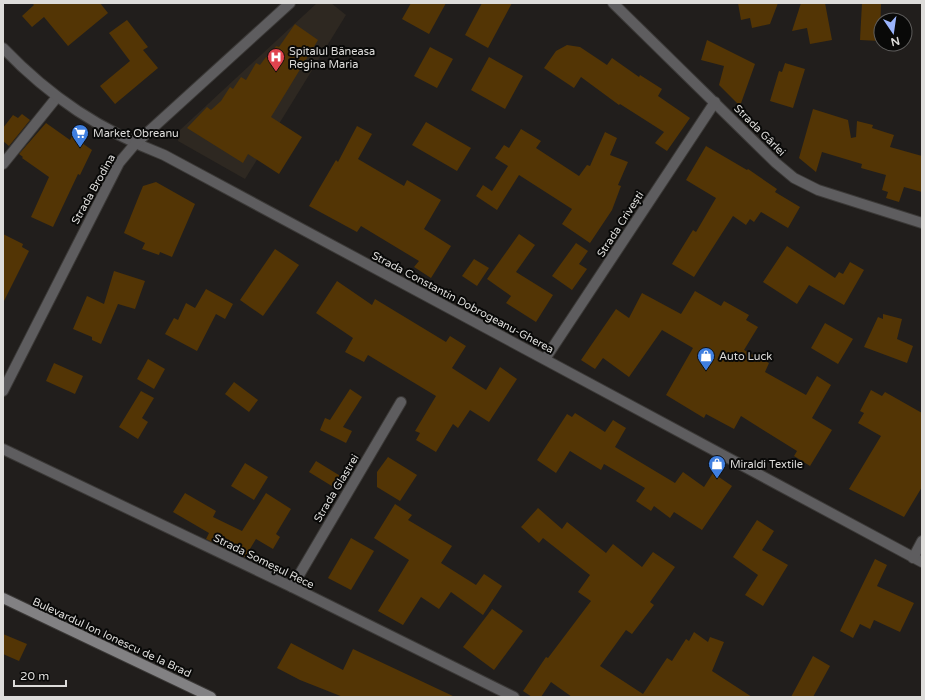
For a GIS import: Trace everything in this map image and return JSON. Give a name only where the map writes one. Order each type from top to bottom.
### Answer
[{"type":"main road","name":"Bulevardul Ion Ionescu de la Brad","points":[[3,598],[211,697]]},
{"type":"street","name":"Strada Brodina","points":[[3,391],[119,163],[135,144],[290,3]]},
{"type":"street","name":"Strada Gârlei","points":[[613,3],[776,163],[794,178],[818,190],[922,222]]},
{"type":"street","name":"Strada Constantin Dobrogeanu-Gherea","points":[[3,48],[56,97],[110,132],[135,144],[164,155],[917,560]]},
{"type":"street","points":[[3,164],[56,97]]},
{"type":"street","name":"Strada Crivești","points":[[545,359],[715,102]]},
{"type":"street","name":"Strada Glastrei","points":[[292,587],[401,402]]},
{"type":"street","name":"Strada Someșul Rece","points":[[3,449],[292,587],[514,697]]},
{"type":"street","points":[[917,560],[922,541]]},
{"type":"shaded area","name":"Spitalul Băneasa Regina Maria","points":[[317,3],[331,3],[346,15],[245,179],[178,141],[180,130]]},
{"type":"building","points":[[32,3],[100,3],[108,13],[68,46],[44,17],[32,27],[22,16],[34,5]]},
{"type":"building","points":[[411,3],[446,3],[429,34],[402,19]]},
{"type":"building","points":[[482,3],[512,3],[488,48],[465,35]]},
{"type":"building","points":[[738,3],[778,3],[770,24],[752,28],[750,18],[741,20]]},
{"type":"building","points":[[801,3],[825,3],[832,40],[810,44],[807,28],[792,31]]},
{"type":"building","points":[[862,3],[881,3],[881,12],[873,12],[873,41],[860,40]]},
{"type":"building","points":[[127,20],[148,47],[143,50],[158,68],[115,104],[100,86],[130,61],[109,33]]},
{"type":"building","name":"Spitalul Băneasa Regina Maria","points":[[295,24],[318,40],[271,117],[302,137],[279,174],[248,154],[243,163],[187,128],[207,107],[211,110],[221,101],[230,87],[233,89],[241,77],[246,80],[256,63],[260,65],[266,57],[268,58],[276,46],[279,47]]},
{"type":"building","points":[[707,40],[755,64],[740,106],[719,85],[724,66],[701,60]]},
{"type":"building","points":[[567,45],[580,47],[607,65],[612,58],[639,77],[640,75],[662,89],[658,96],[690,118],[667,151],[655,143],[664,132],[620,104],[619,105],[581,77],[574,88],[544,68],[556,51]]},
{"type":"building","points":[[430,47],[453,59],[437,88],[414,76]]},
{"type":"building","points":[[489,57],[523,76],[505,109],[471,90]]},
{"type":"building","points":[[785,63],[805,69],[793,108],[770,101],[779,71],[782,72]]},
{"type":"building","points":[[813,109],[848,120],[851,138],[856,137],[857,121],[873,125],[872,128],[894,135],[890,147],[922,156],[922,192],[904,187],[899,202],[886,198],[888,192],[882,190],[886,175],[861,168],[862,164],[822,152],[816,172],[799,158]]},
{"type":"building","points":[[22,114],[30,120],[9,146],[3,141],[3,128],[13,115],[18,118]]},
{"type":"building","points":[[426,122],[471,148],[457,171],[412,145]]},
{"type":"building","points":[[46,123],[70,140],[72,136],[92,150],[80,175],[78,174],[53,227],[31,217],[49,177],[22,158],[23,157],[19,154]]},
{"type":"building","points":[[357,126],[372,134],[358,159],[404,186],[407,180],[441,200],[424,229],[451,246],[431,278],[414,267],[419,261],[361,226],[357,232],[309,206],[336,160],[338,162]]},
{"type":"building","points":[[521,129],[541,141],[536,148],[579,176],[587,165],[590,166],[605,132],[617,138],[610,155],[628,162],[618,185],[621,186],[612,210],[590,243],[562,224],[572,209],[519,175],[497,210],[476,196],[483,185],[492,191],[508,166],[495,158],[504,145],[509,148]]},
{"type":"building","points":[[706,146],[747,170],[748,169],[777,189],[775,192],[800,207],[788,228],[761,212],[754,222],[750,219],[746,225],[733,216],[694,277],[672,264],[693,230],[696,232],[716,198],[686,180]]},
{"type":"building","points":[[156,182],[195,204],[172,257],[160,252],[159,255],[142,249],[145,243],[124,233],[143,186]]},
{"type":"building","points":[[3,234],[23,244],[22,247],[29,251],[3,303]]},
{"type":"building","points":[[519,234],[535,245],[516,272],[553,295],[536,322],[506,303],[511,296],[487,279]]},
{"type":"building","points":[[576,243],[588,251],[579,264],[587,269],[572,290],[552,276]]},
{"type":"building","points":[[787,246],[835,278],[839,272],[843,274],[850,262],[864,270],[844,305],[809,285],[797,304],[763,282]]},
{"type":"building","points":[[275,249],[299,265],[263,316],[240,300]]},
{"type":"building","points":[[474,259],[489,268],[477,286],[462,276]]},
{"type":"building","points":[[114,271],[145,281],[135,309],[118,304],[101,344],[92,340],[92,337],[73,329],[87,296],[104,304]]},
{"type":"building","points":[[337,281],[372,305],[375,299],[446,342],[450,336],[466,346],[452,368],[486,390],[500,367],[517,379],[489,422],[470,410],[458,428],[453,424],[436,452],[416,440],[420,433],[415,431],[436,396],[368,355],[364,362],[345,352],[353,338],[316,313]]},
{"type":"building","points":[[206,289],[233,304],[225,319],[216,314],[197,351],[165,334],[174,318],[178,320],[186,303],[195,308]]},
{"type":"building","points":[[695,291],[721,306],[724,301],[749,315],[746,320],[758,327],[744,350],[769,363],[765,372],[806,395],[817,376],[831,385],[812,418],[832,430],[810,466],[794,456],[797,451],[741,416],[734,429],[706,414],[704,418],[666,395],[693,348],[662,330],[629,377],[603,358],[595,369],[581,360],[616,309],[629,318],[642,293],[681,314]]},
{"type":"building","points":[[883,314],[902,319],[897,339],[913,346],[907,363],[864,347],[878,317],[883,319]]},
{"type":"building","points":[[825,323],[853,339],[838,364],[811,348]]},
{"type":"building","points":[[148,359],[165,369],[154,389],[137,379]]},
{"type":"building","points":[[54,363],[83,376],[75,394],[46,381]]},
{"type":"building","points":[[234,382],[258,400],[249,412],[225,394]]},
{"type":"building","points":[[350,389],[362,397],[343,427],[352,431],[346,443],[320,430],[325,418],[330,420]]},
{"type":"building","points":[[871,390],[882,396],[885,392],[922,413],[922,487],[904,517],[849,489],[881,436],[858,423],[864,413],[860,411]]},
{"type":"building","points":[[141,391],[154,398],[142,418],[148,422],[138,439],[119,427]]},
{"type":"building","points":[[575,413],[605,432],[613,420],[626,428],[615,447],[675,483],[683,472],[704,487],[713,473],[732,486],[702,530],[674,512],[670,518],[654,506],[651,511],[636,501],[645,488],[604,464],[601,470],[570,451],[556,473],[537,460],[567,414],[572,417]]},
{"type":"building","points":[[388,457],[417,475],[400,501],[377,487],[377,472]]},
{"type":"building","points":[[316,461],[342,477],[335,488],[309,472]]},
{"type":"building","points":[[245,463],[268,477],[254,500],[231,486]]},
{"type":"building","points":[[185,493],[216,511],[213,517],[242,531],[266,493],[291,509],[276,534],[280,537],[273,549],[256,539],[245,557],[206,539],[209,533],[173,512]]},
{"type":"building","points":[[395,504],[412,515],[408,520],[452,546],[441,563],[476,585],[484,574],[502,586],[483,615],[451,592],[439,609],[421,597],[403,625],[378,611],[409,560],[374,538]]},
{"type":"building","points":[[538,508],[562,529],[567,522],[606,553],[613,544],[642,567],[653,552],[675,567],[650,602],[654,605],[632,634],[626,630],[600,666],[643,694],[667,658],[672,661],[686,639],[689,641],[694,632],[708,642],[710,637],[724,642],[712,671],[752,697],[572,697],[551,682],[541,697],[532,697],[523,691],[546,657],[548,658],[591,601],[578,592],[590,575],[543,538],[539,543],[521,527]]},
{"type":"building","points":[[757,520],[774,531],[762,550],[788,565],[763,606],[745,595],[758,575],[733,557]]},
{"type":"building","points":[[351,538],[374,551],[351,590],[328,578]]},
{"type":"building","points":[[875,559],[887,565],[877,586],[914,603],[900,632],[874,620],[870,629],[860,624],[853,638],[840,631]]},
{"type":"building","points":[[492,609],[523,631],[494,670],[463,647]]},
{"type":"building","points":[[3,634],[27,644],[19,661],[3,654]]},
{"type":"building","points":[[291,643],[343,670],[353,649],[455,697],[343,697],[300,680],[277,668]]},
{"type":"building","points":[[813,656],[830,666],[813,697],[791,697]]},
{"type":"place","name":"Spitalul Băneasa Regina Maria","points":[[276,72]]},
{"type":"place","name":"Market Obreanu","points":[[80,148]]},
{"type":"place","name":"Auto Luck","points":[[706,371]]},
{"type":"place","name":"Miraldi Textile","points":[[717,479]]}]
